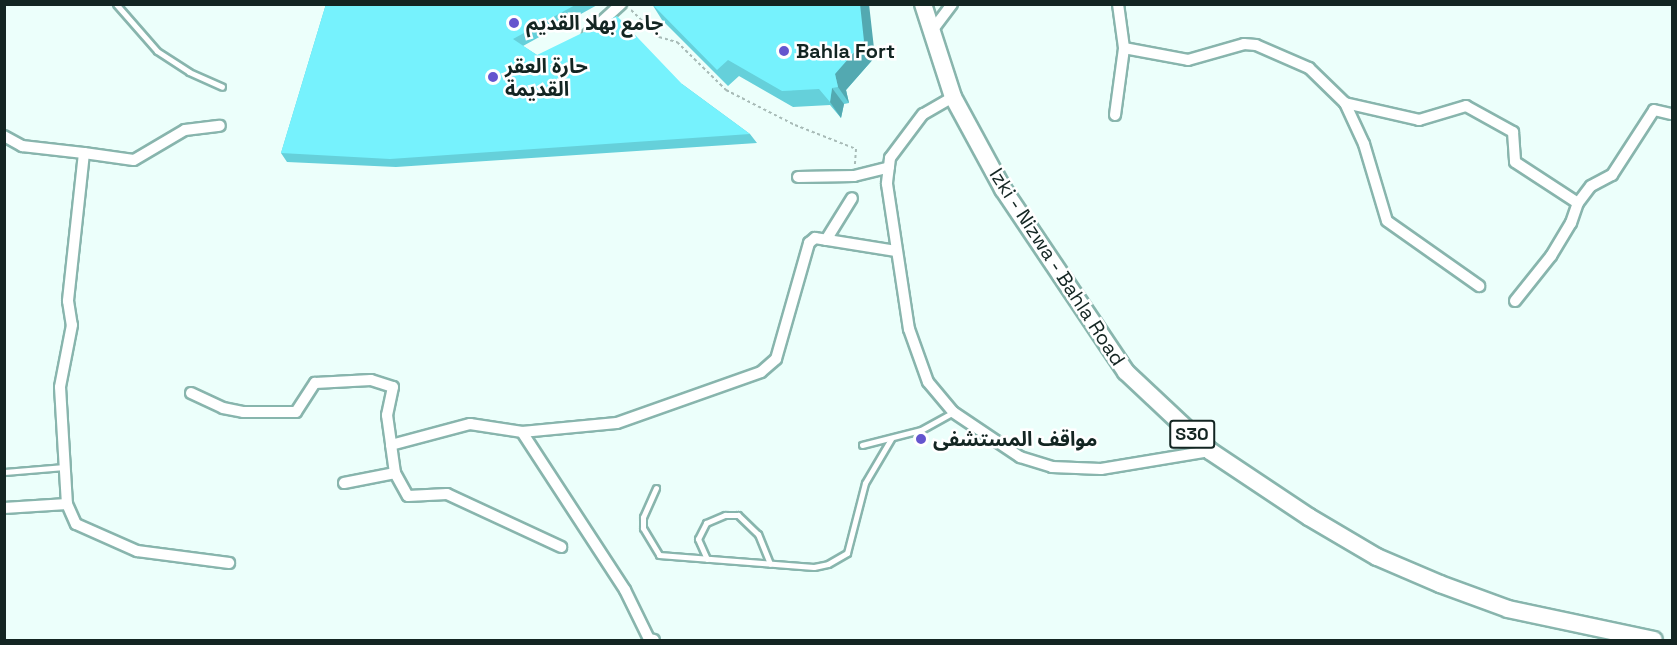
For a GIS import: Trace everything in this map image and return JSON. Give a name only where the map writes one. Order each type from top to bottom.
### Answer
[{"type":"main road","name":"Izki - Nizwa - Bahla Road","points":[[923,4],[953,97],[1003,189],[1126,372],[1210,451],[1318,523],[1377,556],[1440,584],[1508,609],[1654,640]]},
{"type":"street","points":[[575,43],[621,4]]},
{"type":"street","points":[[931,32],[952,4]]},
{"type":"street","points":[[1115,115],[1124,48],[1118,4]]},
{"type":"street","points":[[1124,48],[1188,60],[1244,44],[1256,45],[1309,68],[1345,103],[1364,144],[1387,221],[1479,286]]},
{"type":"street","points":[[953,97],[923,114],[890,158],[887,184],[909,329],[928,382],[953,412],[1020,457],[1052,467],[1101,468],[1210,451]]},
{"type":"street","points":[[1345,103],[1419,120],[1466,106],[1513,132],[1515,162],[1578,203]]},
{"type":"street","points":[[1515,301],[1551,256],[1572,223],[1578,203],[1592,186],[1612,175],[1654,110],[1672,114]]},
{"type":"street","points":[[4,136],[22,146],[134,160],[185,130],[220,126]]},
{"type":"street","points":[[84,153],[68,301],[72,325],[60,387],[68,504],[76,524],[138,551],[229,563]]},
{"type":"street","points":[[798,177],[854,176],[889,167]]},
{"type":"street","points":[[826,240],[852,198]]},
{"type":"street","points":[[391,445],[470,424],[522,432],[617,423],[770,367],[780,350],[806,249],[815,238],[897,251]]},
{"type":"street","points":[[191,393],[223,408],[243,412],[296,412],[315,383],[371,380],[393,387],[387,414],[391,445],[395,473],[408,496],[447,494],[561,547]]},
{"type":"street","points":[[522,432],[625,590],[649,639],[654,640]]},
{"type":"street","points":[[344,483],[395,473]]},
{"type":"street","points":[[4,508],[68,504]]},
{"type":"lane","points":[[116,4],[157,51],[189,72],[222,87]]},
{"type":"lane","points":[[862,445],[921,430],[953,412]]},
{"type":"lane","points":[[656,488],[643,517],[653,549],[668,557],[814,567],[847,553],[865,483],[891,439]]},
{"type":"lane","points":[[4,472],[65,467]]},
{"type":"lane","points":[[707,560],[698,539],[706,523],[725,515],[738,515],[758,534],[770,564]]},
{"type":"path","points":[[626,4],[659,37],[677,42],[726,90],[795,125],[856,149],[854,176]]},
{"type":"building","name":"حارة العقر القديمة","points":[[326,4],[577,4],[513,39],[537,55],[617,16],[682,84],[750,134],[390,159],[281,153]]},
{"type":"building","name":"Bahla Fort","points":[[652,4],[860,4],[864,41],[835,74],[838,87],[832,88],[830,102],[819,89],[782,91],[728,60],[717,70]]},
{"type":"place","name":"جامع بهلا القديم","points":[[514,23]]},
{"type":"place","name":"Bahla Fort","points":[[784,51]]},
{"type":"place","name":"حارة العقر القديمة","points":[[493,77]]},
{"type":"place","name":"مواقف المستشفى","points":[[921,439]]}]
